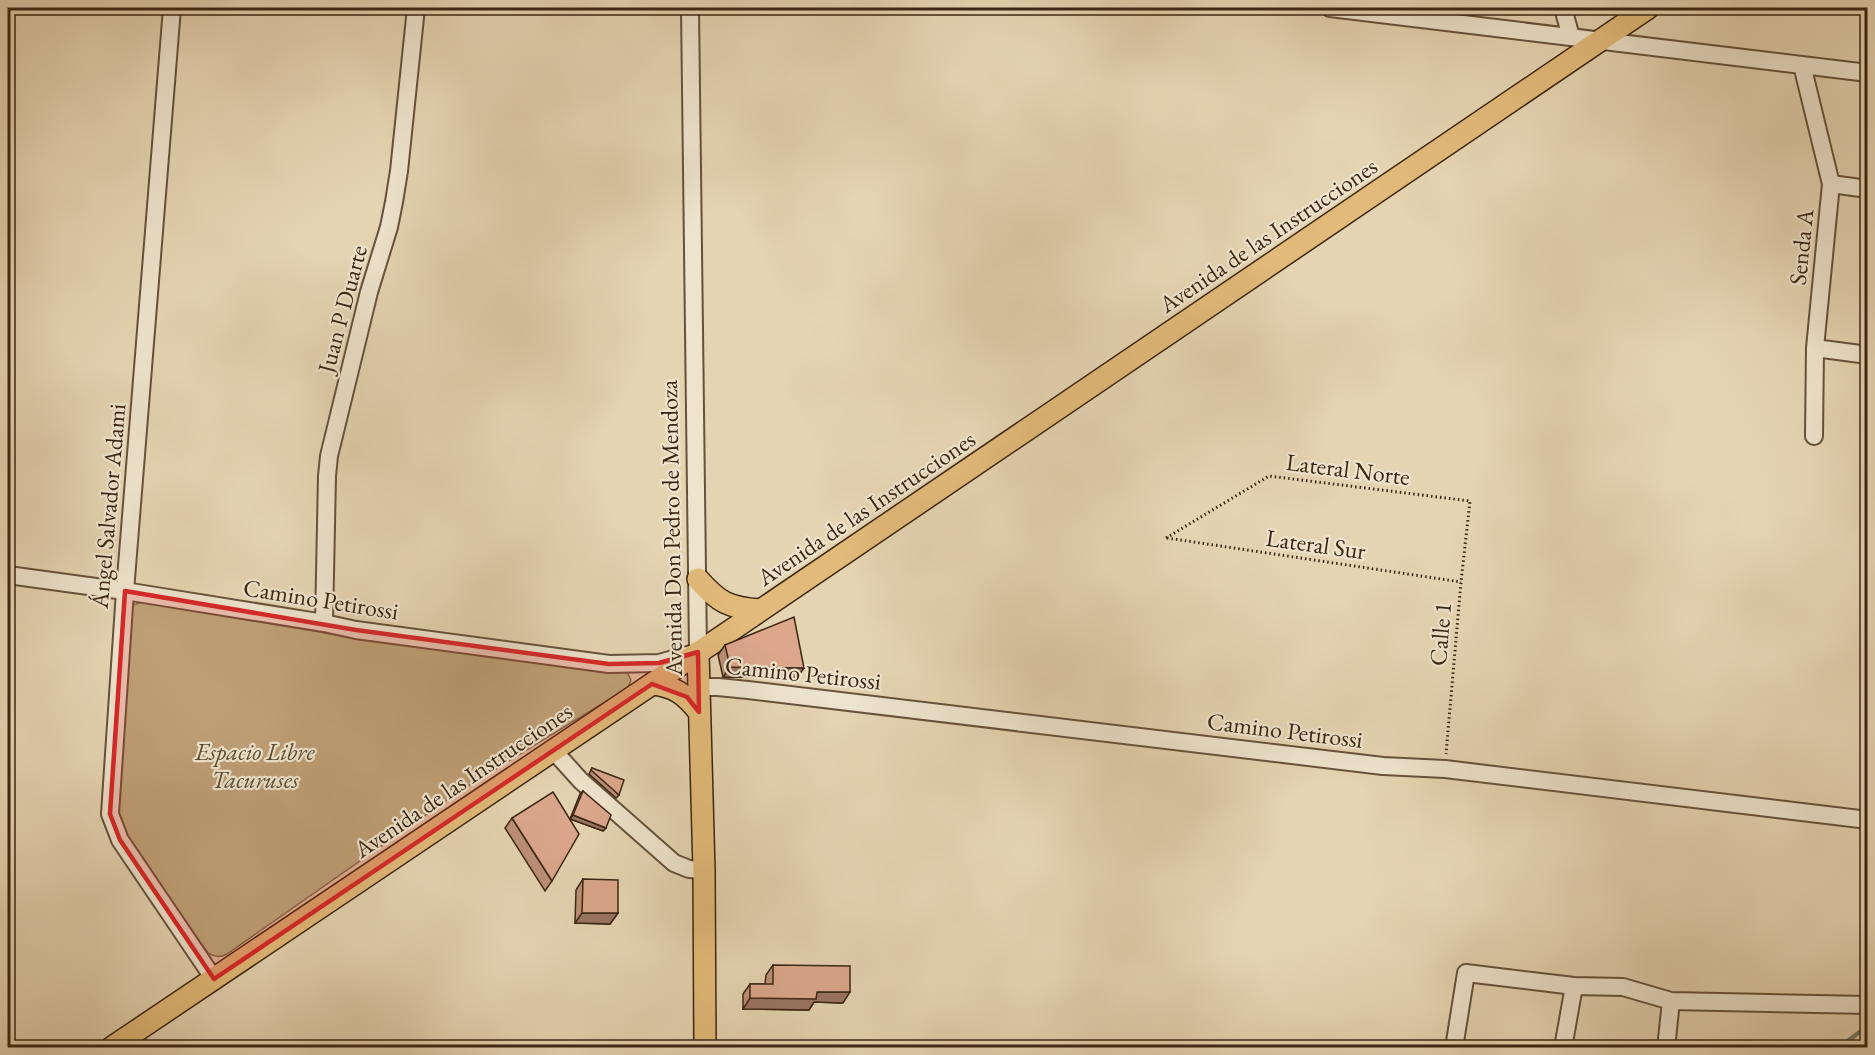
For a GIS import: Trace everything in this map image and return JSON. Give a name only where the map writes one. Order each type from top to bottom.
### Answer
[{"type":"main road","name":"Avenida de las Instrucciones","points":[[111,1047],[652,684],[1648,8]]},
{"type":"main road","points":[[698,579],[721,602],[737,609],[760,610]]},
{"type":"main road","name":"Avenida Don Pedro de Mendoza","points":[[698,652],[704,870],[705,1047]]},
{"type":"main road","points":[[652,684],[676,689],[687,697],[699,712]]},
{"type":"street","name":"Ángel Salvador Adami","points":[[172,8],[125,591],[110,814],[120,840],[214,978]]},
{"type":"street","name":"Juan P Duarte","points":[[324,623],[329,456],[351,362],[394,202],[416,8]]},
{"type":"street","name":"Avenida Don Pedro de Mendoza","points":[[690,8],[698,652]]},
{"type":"street","points":[[1330,8],[1868,73]]},
{"type":"street","points":[[1563,8],[1570,37]]},
{"type":"street","name":"Senda A","points":[[1802,65],[1831,184],[1815,348],[1814,436]]},
{"type":"street","points":[[1831,184],[1868,189]]},
{"type":"street","points":[[1815,348],[1868,355]]},
{"type":"street","name":"Camino Petirossi","points":[[8,575],[125,591],[356,630],[609,664],[659,663],[698,652]]},
{"type":"street","name":"Camino Petirossi","points":[[698,687],[748,690],[1383,766],[1445,770],[1868,820]]},
{"type":"street","points":[[553,750],[581,781],[674,863],[689,869],[704,870]]},
{"type":"street","points":[[1454,1047],[1466,973],[1574,986],[1623,987],[1671,1001],[1868,1005]]},
{"type":"street","points":[[1563,1047],[1574,986]]},
{"type":"street","points":[[1666,1047],[1671,1001]]},
{"type":"path","name":"Lateral Norte","points":[[1166,538],[1269,476],[1470,501]]},
{"type":"path","name":"Calle 1","points":[[1445,770],[1470,501]]},
{"type":"path","name":"Lateral Sur","points":[[1166,538],[1461,582]]},
{"type":"highlighted area","points":[[125,591],[356,630],[609,664],[659,663],[698,652],[699,712],[687,697],[652,684],[214,979],[120,840],[110,814]]},
{"type":"green space","name":"Espacio Libre Tacuruses","points":[[142,602],[379,642],[627,672],[631,680],[628,688],[463,789],[227,954],[218,956],[208,953],[130,846],[115,814],[131,606]]},
{"type":"building","points":[[794,617],[804,668],[730,667],[725,645]]},
{"type":"building","points":[[592,768],[624,780],[619,795],[591,770]]},
{"type":"building","points":[[583,791],[611,815],[606,828],[573,815]]},
{"type":"building","points":[[553,792],[579,834],[552,881],[512,818]]},
{"type":"building","points":[[583,879],[618,880],[618,913],[582,913]]},
{"type":"building","points":[[773,965],[850,966],[850,992],[817,992],[816,999],[750,998],[750,984],[773,984]]},
{"type":"waterway","points":[[1838,1048],[1868,1026]]}]
